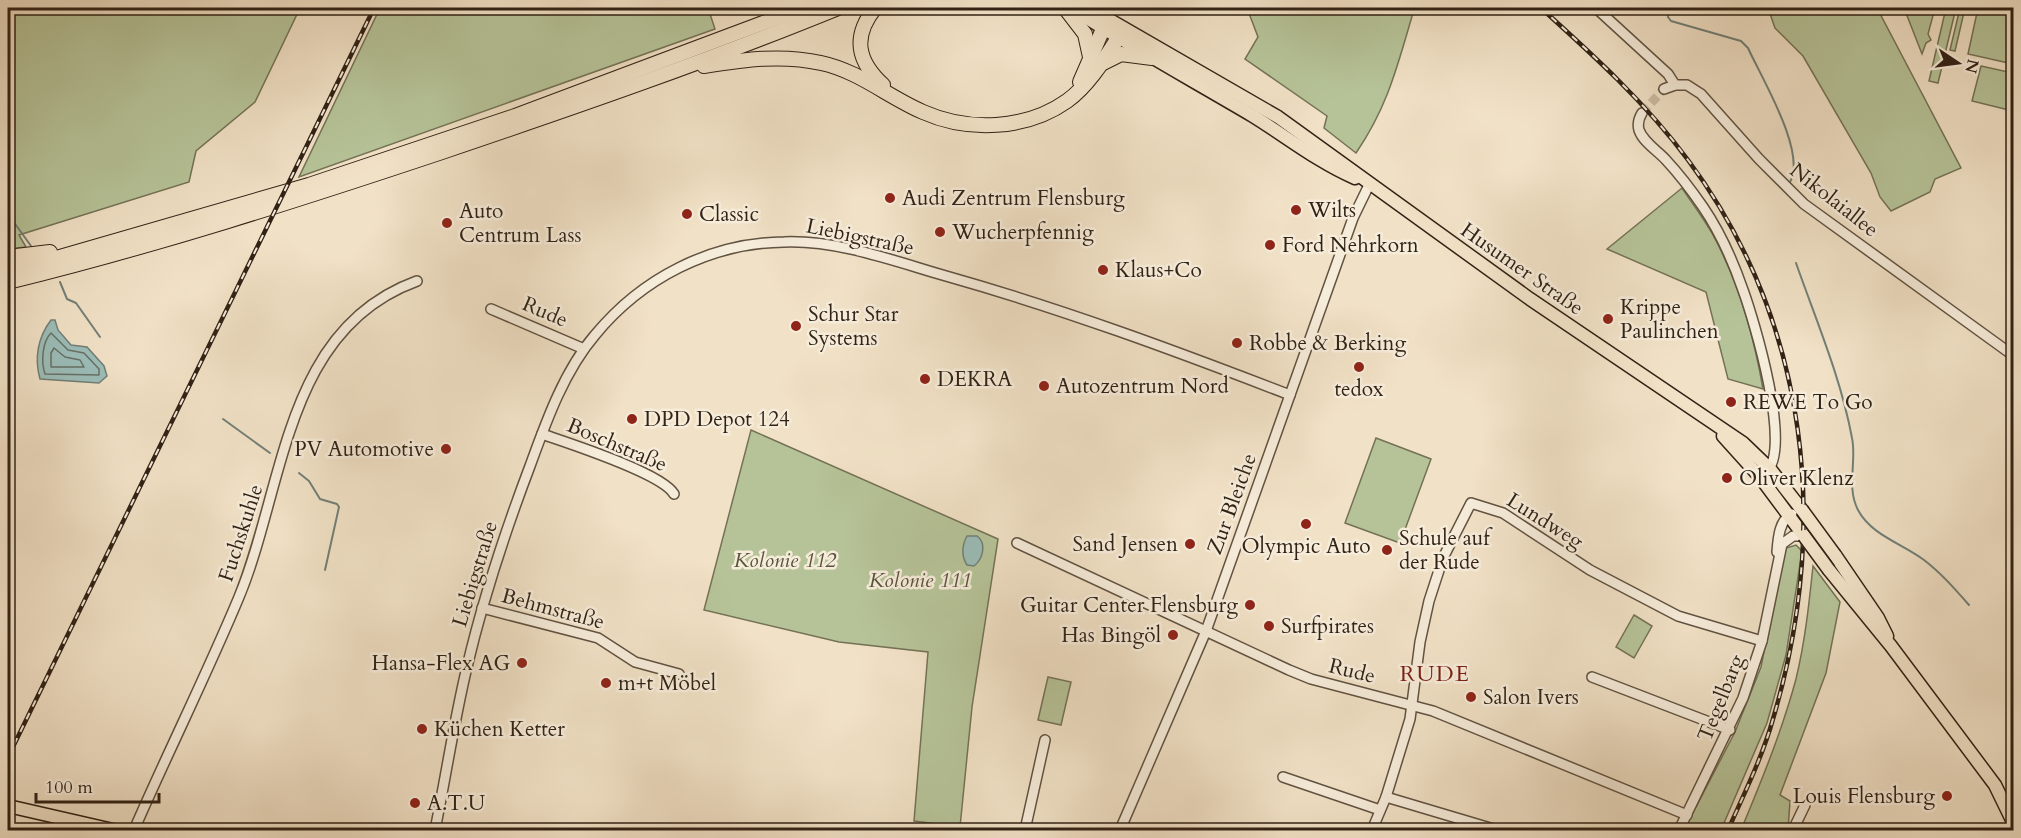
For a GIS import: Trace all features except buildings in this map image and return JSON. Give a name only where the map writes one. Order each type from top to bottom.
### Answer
[{"type":"highway","points":[[8,270],[309,185],[515,116],[803,8]]},
{"type":"highway","points":[[8,282],[213,228],[675,72],[838,8]]},
{"type":"highway","points":[[875,8],[865,20],[860,36],[861,50],[870,72],[904,101]]},
{"type":"highway","points":[[1065,8],[1085,34],[1094,63]]},
{"type":"highway","points":[[1094,63],[1103,29]]},
{"type":"highway","points":[[675,72],[756,58],[790,58],[849,71],[923,112],[949,121],[998,125],[1032,118],[1067,101],[1118,32]]},
{"type":"highway","points":[[1094,63],[1121,54],[1152,58]]},
{"type":"highway","points":[[8,258],[114,240]]},
{"type":"main road","name":"Husumer Straße","points":[[1071,8],[1103,29],[1118,32],[1278,117],[1370,185],[1712,424],[1743,443],[1770,469],[1835,555],[1878,618],[1891,646]]},
{"type":"main road","name":"Husumer Straße","points":[[1089,8],[1152,58],[1262,122],[1334,169],[1370,185]]},
{"type":"main road","name":"Husumer Straße","points":[[1712,424],[1760,477],[1787,516],[1891,646],[1995,785],[2013,824]]},
{"type":"main road","points":[[9,807],[113,831]]},
{"type":"street","name":"Nikolaiallee","points":[[1596,8],[1668,74],[1675,84],[1687,85],[1701,94],[1759,159],[1804,204],[2013,354]]},
{"type":"street","points":[[1664,89],[1675,84]]},
{"type":"street","points":[[1642,113],[1638,123],[1641,134],[1684,182],[1704,209],[1730,257],[1756,330],[1776,437],[1770,469],[1760,477]]},
{"type":"street","name":"Zur Bleiche","points":[[1120,831],[1206,632],[1353,218],[1370,185]]},
{"type":"street","name":"Liebigstraße","points":[[435,831],[466,670],[482,608],[516,501],[542,434],[584,349],[625,304],[681,266],[713,253],[743,246],[784,242],[811,243],[900,262],[1009,294],[1146,340],[1290,395]]},
{"type":"street","name":"Fuchskuhle","points":[[134,831],[239,597],[271,503],[295,411],[306,387],[329,349],[348,327],[397,289],[417,282]]},
{"type":"street","name":"Rude","points":[[491,309],[584,349]]},
{"type":"street","name":"Boschstraße","points":[[542,434],[630,468],[670,487],[674,494]]},
{"type":"street","name":"Lundweg","points":[[1413,704],[1420,642],[1429,601],[1443,558],[1471,502],[1503,513],[1590,570],[1678,616],[1762,641]]},
{"type":"street","points":[[1787,516],[1802,510]]},
{"type":"street","name":"Tegelbarg","points":[[1775,572],[1780,528],[1787,516]]},
{"type":"street","name":"Tegelbarg","points":[[1679,831],[1730,730],[1762,641],[1782,544],[1793,536],[1804,536]]},
{"type":"street","name":"Rude","points":[[1017,543],[1311,679],[1413,704],[1687,815]]},
{"type":"street","name":"Behmstraße","points":[[482,608],[598,638],[635,662],[679,674]]},
{"type":"street","points":[[1592,677],[1730,730]]},
{"type":"street","points":[[1372,831],[1386,797],[1413,704]]},
{"type":"street","points":[[1025,831],[1045,740]]},
{"type":"street","points":[[1283,777],[1380,810]]},
{"type":"street","points":[[1386,797],[1497,831]]},
{"type":"street","points":[[1793,831],[1805,806]]},
{"type":"green space","points":[[8,8],[300,8],[255,102],[196,151],[189,182],[19,235],[26,247],[8,249]]},
{"type":"green space","points":[[380,8],[708,8],[715,29],[299,177]]},
{"type":"green space","points":[[1247,8],[1381,8],[1389,11],[1391,8],[1401,8],[1413,13],[1384,102],[1356,153],[1324,128],[1327,116],[1245,59],[1258,37]]},
{"type":"green space","points":[[1768,8],[1877,8],[1961,168],[1935,179],[1930,192],[1891,211],[1880,197],[1871,173],[1803,56],[1775,28]]},
{"type":"green space","points":[[1904,8],[1935,8],[1928,34],[1931,40],[1926,43],[1922,54]]},
{"type":"green space","points":[[1946,8],[1956,8],[1938,83],[1929,81]]},
{"type":"green space","points":[[1960,8],[1965,8],[1955,51],[1950,50]]},
{"type":"green space","points":[[1978,8],[2013,8],[2013,64],[1968,54]]},
{"type":"green space","points":[[1981,66],[2013,73],[2013,111],[1972,101]]},
{"type":"green space","points":[[1682,188],[1713,235],[1730,271],[1750,330],[1763,389],[1728,379],[1706,292],[1607,249]]},
{"type":"green space","points":[[751,430],[998,539],[972,707],[960,827],[914,821],[928,652],[839,642],[704,610]]},
{"type":"green space","points":[[1376,438],[1431,459],[1400,543],[1345,523]]},
{"type":"green space","points":[[1796,545],[1802,551],[1786,655],[1767,723],[1721,830],[1684,830],[1735,732],[1761,667],[1783,555],[1786,548]]},
{"type":"green space","points":[[1813,566],[1840,602],[1826,673],[1780,795],[1790,801],[1788,830],[1741,830],[1778,737],[1796,679]]},
{"type":"green space","points":[[1634,615],[1652,626],[1634,658],[1616,647]]},
{"type":"green space","points":[[1048,677],[1071,682],[1061,725],[1038,720]]},
{"type":"water","points":[[51,320],[55,320],[58,330],[71,345],[87,347],[104,366],[107,376],[99,383],[40,379],[37,363],[38,348]]},
{"type":"water","points":[[967,536],[977,536],[983,547],[982,555],[974,566],[967,565],[963,554]]},
{"type":"waterway","points":[[1668,8],[1668,17],[1671,21],[1741,41],[1748,48],[1788,134],[1794,169],[1790,182]]},
{"type":"waterway","points":[[8,214],[31,246]]},
{"type":"waterway","points":[[1796,263],[1827,349],[1847,416],[1853,447],[1853,492],[1858,510],[1879,533],[1916,554],[1930,565],[1969,605]]},
{"type":"waterway","points":[[60,282],[67,299],[76,303],[100,337]]},
{"type":"waterway","points":[[223,419],[270,453]]},
{"type":"waterway","points":[[299,473],[309,481],[320,499],[337,504],[339,507],[325,570]]},
{"type":"tunnel","points":[[1642,113],[1664,89]]},
{"type":"railway","points":[[8,757],[374,8]]},
{"type":"railway","points":[[1541,8],[1637,99],[1688,160],[1729,223],[1761,290],[1784,358],[1798,429],[1803,501],[1801,574],[1791,647],[1773,719],[1758,762],[1728,830]]},
{"type":"place","name":"Audi Zentrum Flensburg","points":[[890,198]]},
{"type":"place","name":"Wilts","points":[[1296,210]]},
{"type":"place","name":"Classic","points":[[687,214]]},
{"type":"place","name":"Auto Centrum Lass","points":[[447,223]]},
{"type":"place","name":"Wucherpfennig","points":[[940,232]]},
{"type":"place","name":"Ford Nehrkorn","points":[[1270,245]]},
{"type":"place","name":"Klaus+Co","points":[[1103,270]]},
{"type":"place","name":"Krippe Paulinchen","points":[[1608,319]]},
{"type":"place","name":"Schur Star Systems","points":[[796,326]]},
{"type":"place","name":"Robbe & Berking","points":[[1237,343]]},
{"type":"place","name":"tedox","points":[[1359,367]]},
{"type":"place","name":"DEKRA","points":[[925,379]]},
{"type":"place","name":"Autozentrum Nord","points":[[1044,386]]},
{"type":"place","name":"REWE To Go","points":[[1731,402]]},
{"type":"place","name":"DPD Depot 124","points":[[632,419]]},
{"type":"place","name":"PV Automotive","points":[[446,449]]},
{"type":"place","name":"Oliver Klenz","points":[[1727,478]]},
{"type":"place","name":"Olympic Auto","points":[[1306,524]]},
{"type":"place","name":"Sand Jensen","points":[[1190,544]]},
{"type":"place","name":"Schule auf der Rude","points":[[1387,550]]},
{"type":"place","name":"Guitar Center Flensburg","points":[[1250,605]]},
{"type":"place","name":"Surfpirates","points":[[1269,626]]},
{"type":"place","name":"Has Bingöl","points":[[1173,635]]},
{"type":"place","name":"Hansa-Flex AG","points":[[522,663]]},
{"type":"place","name":"m+t Möbel","points":[[606,683]]},
{"type":"place","name":"Salon Ivers","points":[[1471,697]]},
{"type":"place","name":"Küchen Ketter","points":[[422,729]]},
{"type":"place","name":"Louis Flensburg","points":[[1947,796]]},
{"type":"place","name":"A.T.U","points":[[415,803]]},
{"type":"district","name":"RUDE","points":[[1435,674]]},
{"type":"park label","name":"Kolonie 112","points":[[785,560]]},
{"type":"park label","name":"Kolonie 111","points":[[920,580]]}]
